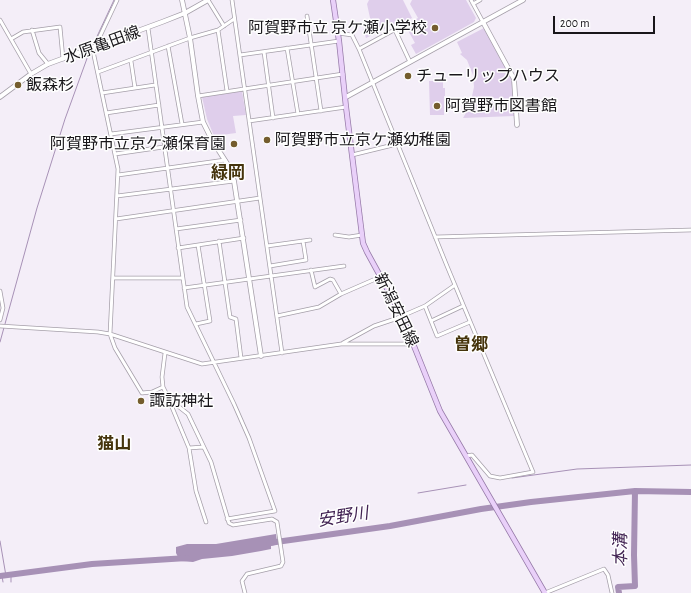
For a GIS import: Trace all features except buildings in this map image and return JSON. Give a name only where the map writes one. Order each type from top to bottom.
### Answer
[{"type":"main road","name":"新潟安田線","points":[[332,0],[338,33],[362,235],[367,252],[402,316],[433,396],[545,593]]},
{"type":"street","points":[[117,0],[93,51],[111,134],[118,175],[110,334],[115,348],[142,394],[152,392],[163,387]]},
{"type":"street","points":[[182,0],[190,38],[203,122],[212,140],[226,160],[234,180],[261,356]]},
{"type":"street","points":[[208,0],[224,26]]},
{"type":"street","name":"水原亀田線","points":[[0,97],[31,74],[48,64],[148,28],[185,13],[208,0]]},
{"type":"street","points":[[232,0],[282,353]]},
{"type":"street","points":[[471,0],[514,79],[517,125]]},
{"type":"street","points":[[473,4],[480,0]]},
{"type":"street","points":[[346,97],[523,0]]},
{"type":"street","points":[[307,16],[321,111]]},
{"type":"street","points":[[98,72],[190,38],[218,30],[234,19]]},
{"type":"street","points":[[0,20],[31,74]]},
{"type":"street","points":[[11,39],[23,32],[60,27],[63,58]]},
{"type":"street","points":[[148,28],[187,307],[249,438],[275,510],[227,519]]},
{"type":"street","points":[[32,30],[39,54],[48,64]]},
{"type":"street","points":[[218,30],[227,91]]},
{"type":"street","points":[[359,49],[394,30],[410,62]]},
{"type":"street","points":[[338,33],[352,35],[359,49],[463,306],[533,472],[500,478],[494,477],[490,476],[472,455],[466,456]]},
{"type":"street","points":[[240,55],[339,41]]},
{"type":"street","points":[[168,46],[182,124]]},
{"type":"street","points":[[287,48],[298,114]]},
{"type":"street","points":[[264,52],[273,118]]},
{"type":"street","points":[[131,61],[135,88]]},
{"type":"street","points":[[198,96],[343,74]]},
{"type":"street","points":[[102,93],[155,85]]},
{"type":"street","points":[[106,113],[158,105]]},
{"type":"street","points":[[249,121],[346,107]]},
{"type":"street","points":[[111,134],[203,122]]},
{"type":"street","points":[[114,154],[165,148],[212,140]]},
{"type":"street","points":[[352,155],[397,144]]},
{"type":"street","points":[[118,175],[226,160]]},
{"type":"street","points":[[117,196],[234,180]]},
{"type":"street","points":[[116,218],[260,198]]},
{"type":"street","points":[[176,229],[241,220]]},
{"type":"street","points":[[435,237],[691,230]]},
{"type":"street","points":[[334,236],[362,235]]},
{"type":"street","points":[[178,248],[244,238]]},
{"type":"street","points":[[267,246],[310,240]]},
{"type":"street","points":[[219,241],[230,317],[236,319],[241,358]]},
{"type":"street","points":[[270,266],[306,260],[303,241]]},
{"type":"street","points":[[196,324],[210,321],[198,244]]},
{"type":"street","points":[[184,288],[344,266]]},
{"type":"street","points":[[311,270],[315,287],[333,280],[340,294]]},
{"type":"street","points":[[277,316],[319,307],[340,294],[380,277]]},
{"type":"street","points":[[113,278],[183,278]]},
{"type":"street","points":[[341,344],[374,326],[425,306],[455,285]]},
{"type":"street","points":[[0,291],[3,308],[0,320]]},
{"type":"street","points":[[425,306],[437,336],[470,322]]},
{"type":"street","points":[[431,321],[463,306]]},
{"type":"street","points":[[0,326],[110,334],[202,364],[341,344],[414,344]]},
{"type":"street","points":[[165,353],[162,377],[163,387],[189,448],[196,491],[206,522]]},
{"type":"street","points":[[169,399],[188,414],[211,462],[227,519],[233,526],[272,519],[277,522],[283,562],[281,566],[247,574],[242,581],[245,593]]},
{"type":"street","points":[[189,448],[203,446]]},
{"type":"street","points":[[545,593],[604,569],[608,575],[612,593]]},
{"type":"shaded area","points":[[369,0],[403,0],[412,18],[399,24],[398,22],[366,38],[363,29],[372,27],[367,4]]},
{"type":"shaded area","points":[[412,0],[466,0],[476,18],[474,22],[416,54],[411,45],[415,43],[405,25],[418,18],[410,4]]},
{"type":"shaded area","points":[[484,28],[513,80],[514,116],[463,118],[470,106],[474,87],[473,75],[467,60],[460,54],[462,53],[457,42]]},
{"type":"shaded area","name":"阿賀野市図書館","points":[[443,77],[443,88],[445,88],[444,115],[430,115],[429,81]]},
{"type":"shaded area","points":[[242,91],[246,115],[233,116],[236,133],[214,136],[207,119],[202,97]]},
{"type":"shaded area","points":[[276,534],[277,542],[275,545],[271,546],[271,549],[261,551],[202,559],[193,562],[180,561],[176,553],[176,547],[187,544],[216,544]]},
{"type":"waterway","points":[[93,45],[114,0]]},
{"type":"waterway","points":[[0,342],[37,208],[65,119],[89,53]]},
{"type":"waterway","points":[[512,478],[577,469],[691,465]]},
{"type":"waterway","points":[[418,493],[466,485]]},
{"type":"waterway","name":"安野川","points":[[269,543],[390,526],[481,509],[531,502],[635,491],[691,492]]},
{"type":"waterway","name":"本溝","points":[[619,593],[618,587],[635,586],[635,491]]},
{"type":"waterway","points":[[0,541],[6,576]]},
{"type":"waterway","name":"安野川","points":[[0,576],[92,564],[187,558]]},
{"type":"waterway","name":"安野川","points":[[11,575],[11,582]]},
{"type":"waterway","name":"安野川","points":[[2,576],[3,582]]},
{"type":"place","name":"阿賀野市立 京ケ瀬小学校","points":[[435,28]]},
{"type":"place","name":"チューリップハウス","points":[[408,76]]},
{"type":"place","name":"飯森杉","points":[[18,85]]},
{"type":"place","name":"阿賀野市図書館","points":[[437,106]]},
{"type":"place","name":"阿賀野市立京ケ瀬幼稚園","points":[[267,140]]},
{"type":"place","name":"阿賀野市立京ケ瀬保育園","points":[[234,144]]},
{"type":"place","name":"諏訪神社","points":[[141,401]]},
{"type":"district","name":"緑岡","points":[[228,173]]},
{"type":"district","name":"曽郷","points":[[471,345]]},
{"type":"district","name":"猫山","points":[[114,444]]}]
